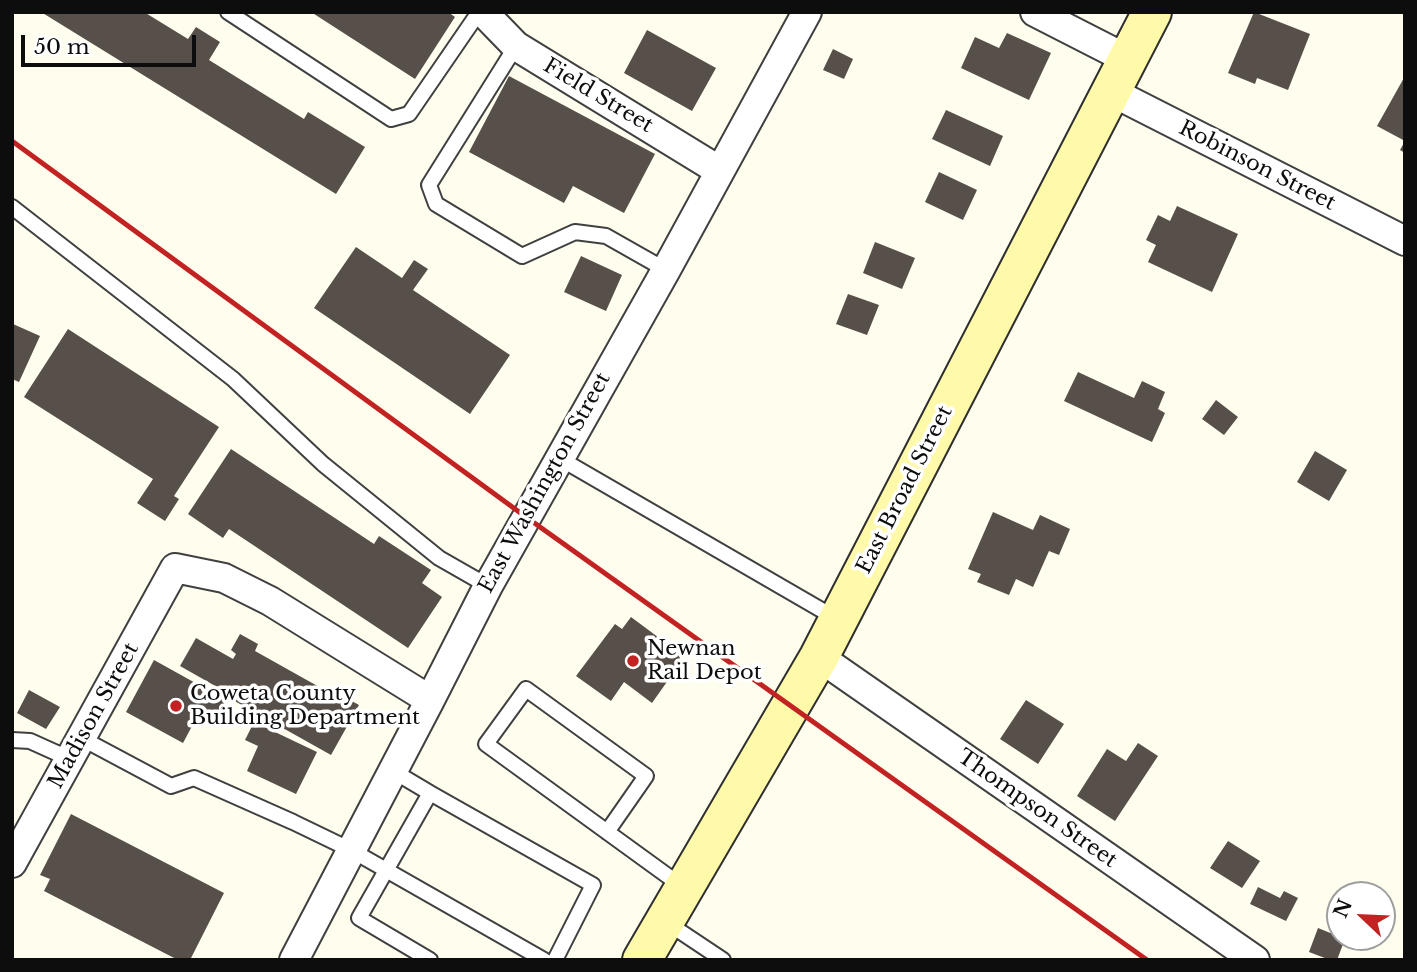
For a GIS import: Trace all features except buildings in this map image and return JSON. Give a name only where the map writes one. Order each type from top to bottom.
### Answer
[{"type":"street","name":"Field Street","points":[[481,12],[516,46],[720,171]]},
{"type":"street","name":"East Washington Street","points":[[293,960],[488,586],[807,12]]},
{"type":"street","name":"Robinson Street","points":[[1035,12],[1119,75],[1405,241]]},
{"type":"street","name":"East Broad Street","points":[[642,960],[819,657],[1152,12]]},
{"type":"street","name":"Madison Street","points":[[13,859],[175,568],[224,579],[270,601],[430,700]]},
{"type":"street","name":"Thompson Street","points":[[819,657],[1255,960]]},
{"type":"lane","points":[[228,12],[391,119],[409,114],[481,12]]},
{"type":"lane","points":[[516,46],[429,185],[436,204],[522,256],[575,232],[606,236],[666,270]]},
{"type":"lane","points":[[12,207],[233,379],[323,464],[439,558],[488,586]]},
{"type":"lane","points":[[559,458],[839,619]]},
{"type":"lane","points":[[607,832],[646,776],[526,689],[485,744],[607,832],[685,888]]},
{"type":"lane","points":[[12,740],[75,748],[171,786],[194,778],[351,850],[544,960]]},
{"type":"lane","points":[[393,771],[593,885],[555,960]]},
{"type":"lane","points":[[430,793],[359,918],[430,960]]},
{"type":"lane","points":[[665,922],[723,960]]},
{"type":"railway","points":[[12,141],[526,517],[1147,960]]},
{"type":"place","name":"Newnan Rail Depot","points":[[633,661]]},
{"type":"place","name":"Coweta County Building Department","points":[[176,706]]}]
